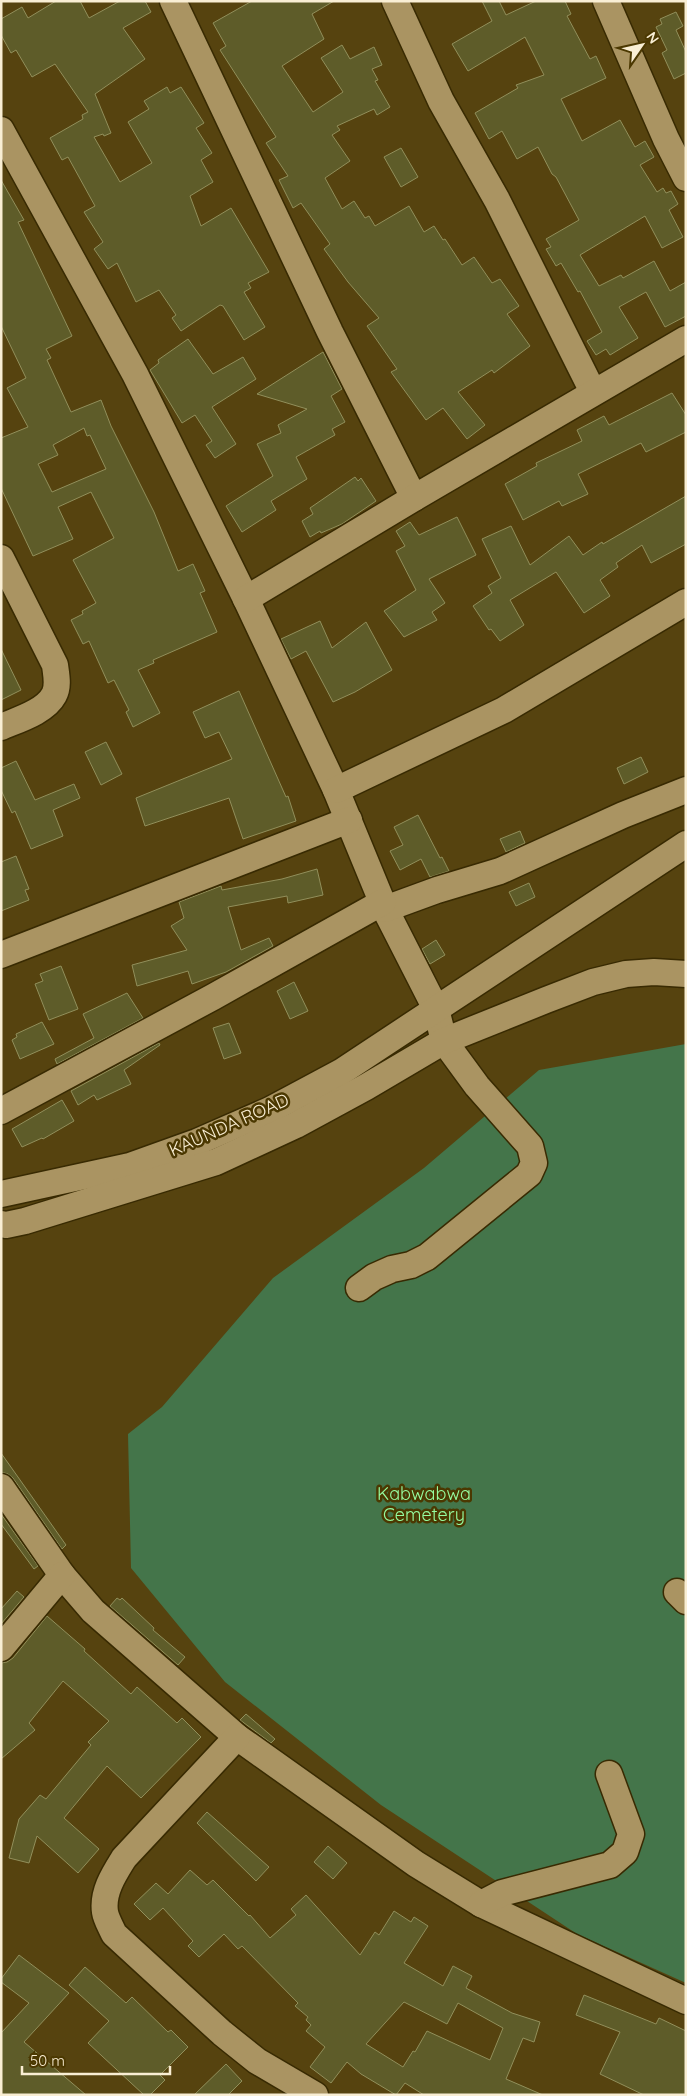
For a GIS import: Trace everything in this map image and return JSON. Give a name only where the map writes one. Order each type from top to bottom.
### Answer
[{"type":"street","points":[[173,1],[330,332],[414,498]]},
{"type":"street","points":[[395,1],[441,100],[497,200],[593,392]]},
{"type":"street","points":[[606,1],[666,139],[686,178]]},
{"type":"street","points":[[1,130],[135,374],[246,599],[336,790],[384,905],[436,1009],[444,1041],[476,1086],[530,1146],[534,1163],[529,1174],[427,1257],[411,1265],[392,1269],[374,1277],[359,1288]]},
{"type":"street","points":[[246,599],[593,392],[686,339]]},
{"type":"street","points":[[1,558],[54,665],[57,680],[54,695],[43,707],[1,727]]},
{"type":"street","points":[[336,790],[504,710],[686,602]]},
{"type":"street","points":[[1,1111],[384,905],[500,871],[623,815],[686,790]]},
{"type":"street","points":[[1,955],[349,820]]},
{"type":"street","name":"KAUNDA ROAD","points":[[1,1194],[130,1166],[197,1142],[270,1110],[341,1072],[686,844]]},
{"type":"street","points":[[1,1224],[6,1225],[25,1221],[216,1162],[296,1125],[366,1087],[444,1041],[593,982],[626,974],[654,972],[686,974]]},
{"type":"street","points":[[1,1486],[62,1575],[93,1611],[237,1737],[416,1864],[481,1904],[686,2001]]},
{"type":"street","points":[[1,1648],[62,1575]]},
{"type":"street","points":[[237,1737],[124,1858],[112,1876],[106,1892],[105,1912],[114,1934],[222,2033],[264,2066],[315,2095]]},
{"type":"street","points":[[481,1904],[502,1893],[610,1865],[625,1852],[631,1834],[609,1774]]},
{"type":"green space","name":"Kabwabwa Cemetery","points":[[686,1044],[686,1983],[577,1934],[381,1805],[225,1682],[131,1568],[128,1434],[162,1407],[273,1278],[424,1168],[539,1070]]},
{"type":"building","points":[[56,1],[80,1],[89,18],[120,1],[145,1],[151,12],[123,28],[145,59],[95,94],[111,133],[94,137],[120,182],[152,163],[128,122],[149,109],[144,101],[167,87],[170,93],[181,87],[204,123],[196,128],[212,153],[201,160],[213,182],[190,196],[201,226],[231,208],[269,272],[248,283],[251,288],[244,292],[265,327],[244,340],[223,306],[220,305],[181,331],[172,318],[176,315],[159,290],[136,302],[117,263],[108,269],[94,249],[103,242],[84,212],[95,206],[68,157],[62,160],[50,138],[83,119],[82,115],[88,112],[55,64],[32,77],[16,50],[11,53],[1,35],[1,19],[22,7],[28,18]]},
{"type":"building","points":[[252,1],[334,1],[312,14],[324,39],[282,66],[313,112],[343,92],[321,58],[342,45],[350,59],[374,47],[382,65],[372,69],[378,80],[375,81],[390,107],[377,115],[374,109],[337,126],[340,130],[332,135],[350,161],[325,178],[342,209],[354,201],[365,218],[369,216],[375,226],[409,206],[424,232],[434,226],[462,265],[474,257],[492,283],[500,279],[519,306],[507,314],[530,346],[494,373],[492,370],[458,392],[485,425],[467,439],[443,408],[426,420],[391,372],[397,369],[367,326],[379,318],[348,282],[324,249],[330,244],[301,203],[293,208],[279,180],[288,176],[266,143],[276,137],[220,50],[226,46],[213,23]]},
{"type":"building","points":[[482,1],[499,1],[506,15],[536,1],[565,1],[571,14],[567,16],[590,59],[596,56],[606,78],[561,99],[582,141],[620,120],[635,147],[645,141],[654,157],[640,165],[657,192],[663,188],[666,193],[671,191],[678,204],[669,210],[683,237],[662,248],[645,216],[580,255],[599,286],[621,275],[623,278],[654,261],[670,291],[686,282],[686,316],[665,327],[646,292],[619,307],[638,338],[610,355],[606,349],[596,355],[587,341],[602,332],[580,291],[578,292],[561,263],[556,266],[546,249],[551,247],[546,239],[579,220],[556,177],[552,174],[538,147],[517,159],[502,131],[489,139],[475,113],[518,88],[516,85],[544,75],[525,37],[468,71],[452,44],[492,21]]},
{"type":"building","points":[[676,12],[683,26],[676,30],[686,52],[686,73],[674,79],[662,53],[667,50],[656,27],[662,24],[660,19]]},
{"type":"building","points":[[401,148],[418,177],[401,187],[384,157]]},
{"type":"building","points":[[1,180],[24,220],[18,222],[72,336],[46,349],[51,358],[47,360],[71,412],[101,400],[111,426],[154,512],[178,571],[193,564],[205,591],[200,593],[217,632],[153,660],[154,663],[138,670],[160,713],[133,727],[126,712],[129,710],[114,680],[108,683],[89,641],[83,644],[71,620],[83,614],[82,611],[96,603],[73,560],[114,538],[91,492],[58,507],[73,539],[33,556],[1,488],[1,438],[28,427],[7,388],[26,378],[1,326]],"holes":[[[84,428],[87,436],[90,435],[106,469],[52,492],[38,464],[58,455],[53,445]]]},
{"type":"building","points":[[188,339],[213,374],[243,357],[256,379],[212,407],[236,444],[215,458],[206,445],[212,441],[195,415],[182,423],[150,370],[159,363],[158,360]]},
{"type":"building","points":[[323,352],[342,389],[331,396],[345,422],[332,429],[335,435],[296,457],[307,479],[271,501],[276,510],[242,532],[226,506],[273,476],[257,444],[281,433],[278,425],[307,409],[257,394]]},
{"type":"building","points":[[672,393],[686,415],[686,432],[646,452],[641,443],[578,474],[588,494],[562,506],[559,501],[523,520],[505,484],[537,466],[536,463],[582,441],[577,430],[604,416],[609,425]]},
{"type":"building","points":[[355,477],[358,481],[361,478],[376,501],[342,524],[321,533],[320,531],[310,537],[302,521],[313,514],[310,508]]},
{"type":"building","points":[[686,496],[686,544],[651,563],[642,545],[616,563],[618,567],[600,580],[610,596],[584,613],[556,572],[510,600],[524,625],[500,641],[491,629],[489,630],[473,606],[492,593],[488,586],[501,578],[482,539],[511,526],[530,565],[569,536],[583,555],[602,542],[603,544]]},
{"type":"building","points":[[457,517],[476,555],[429,579],[445,603],[432,612],[437,620],[404,637],[384,611],[416,590],[396,551],[405,546],[396,531],[410,522],[419,535]]},
{"type":"building","points":[[320,621],[332,648],[366,622],[392,670],[355,692],[333,702],[306,651],[291,659],[281,639]]},
{"type":"building","points":[[1,649],[21,690],[1,700]]},
{"type":"building","points":[[239,691],[286,797],[288,796],[296,821],[243,839],[229,798],[145,826],[136,798],[232,759],[219,732],[205,738],[193,712]]},
{"type":"building","points":[[106,742],[122,774],[101,785],[85,752]]},
{"type":"building","points":[[641,757],[648,772],[624,784],[617,768]]},
{"type":"building","points":[[16,761],[35,800],[74,784],[80,798],[53,810],[63,836],[31,849],[15,811],[12,813],[1,790],[1,768]]},
{"type":"building","points":[[418,815],[440,858],[442,857],[449,871],[430,877],[421,859],[400,870],[390,851],[403,845],[394,827]]},
{"type":"building","points":[[520,831],[525,843],[506,852],[500,839]]},
{"type":"building","points":[[16,856],[29,889],[25,890],[29,900],[1,911],[1,862]]},
{"type":"building","points":[[317,869],[323,895],[288,903],[287,896],[228,907],[241,950],[269,938],[273,946],[226,972],[192,984],[188,971],[137,986],[132,965],[187,950],[171,926],[184,918],[179,902],[221,886],[222,890],[282,879]]},
{"type":"building","points":[[529,883],[535,897],[516,906],[509,892]]},
{"type":"building","points":[[436,940],[445,955],[430,964],[422,949]]},
{"type":"building","points":[[61,966],[78,1009],[49,1020],[35,984],[43,981],[40,974]]},
{"type":"building","points":[[294,982],[308,1011],[290,1019],[277,991]]},
{"type":"building","points":[[127,993],[143,1018],[57,1064],[55,1059],[94,1038],[83,1014]]},
{"type":"building","points":[[42,1022],[54,1044],[20,1059],[12,1040],[17,1037],[16,1034]]},
{"type":"building","points":[[229,1023],[241,1053],[224,1059],[213,1028]]},
{"type":"building","points":[[159,1043],[160,1045],[124,1070],[131,1084],[97,1100],[94,1095],[78,1105],[71,1091]]},
{"type":"building","points":[[62,1100],[74,1121],[43,1139],[22,1147],[12,1129]]},
{"type":"building","points":[[1,1453],[66,1545],[62,1549],[13,1478],[1,1472]]},
{"type":"building","points":[[1,1514],[38,1566],[34,1569],[1,1524]]},
{"type":"building","points":[[17,1591],[24,1597],[1,1624],[1,1609]]},
{"type":"building","points":[[117,1598],[120,1600],[122,1598],[154,1628],[153,1630],[185,1657],[178,1665],[110,1606]]},
{"type":"building","points":[[47,1616],[85,1649],[84,1651],[131,1694],[137,1687],[177,1723],[182,1718],[201,1737],[141,1798],[107,1766],[64,1818],[99,1849],[78,1873],[37,1836],[29,1863],[9,1858],[19,1819],[40,1795],[46,1799],[91,1745],[88,1742],[109,1721],[63,1681],[29,1723],[35,1730],[1,1759],[1,1663],[13,1658]]},
{"type":"building","points":[[246,1714],[275,1739],[271,1743],[240,1720]]},
{"type":"building","points":[[207,1812],[269,1867],[256,1881],[197,1823]]},
{"type":"building","points":[[328,1846],[347,1863],[333,1879],[314,1862]]},
{"type":"building","points":[[190,1870],[207,1885],[213,1880],[250,1915],[270,1938],[296,1915],[291,1909],[306,1895],[360,1955],[375,1932],[379,1935],[394,1911],[411,1922],[414,1917],[428,1926],[404,1963],[443,1986],[453,1966],[472,1976],[466,1988],[512,2013],[540,2022],[534,2042],[523,2038],[506,2079],[543,2095],[424,2095],[405,2083],[396,2095],[361,2074],[347,2062],[331,2083],[310,2067],[325,2047],[306,2031],[311,2025],[306,2020],[308,2017],[295,2006],[298,2003],[242,1946],[238,1949],[224,1934],[199,1957],[188,1946],[193,1941],[163,1908],[150,1920],[134,1904],[156,1883],[168,1894]],"holes":[[[404,2002],[447,2024],[458,2003],[503,2028],[490,2060],[427,2031],[415,2052],[413,2051],[403,2067],[366,2044]]]},
{"type":"building","points":[[19,1955],[69,1993],[24,2042],[86,2095],[1,2095],[1,2033],[29,2003],[1,1982],[1,1979]]},
{"type":"building","points":[[85,1967],[126,2003],[132,1997],[168,2032],[171,2030],[188,2047],[160,2075],[165,2080],[150,2095],[144,2095],[88,2043],[109,2021],[69,1985]]},
{"type":"building","points":[[584,1995],[656,2024],[659,2018],[686,2031],[686,2095],[644,2095],[600,2074],[620,2032],[576,2015]]},
{"type":"building","points":[[226,2064],[242,2081],[228,2095],[194,2095]]}]
